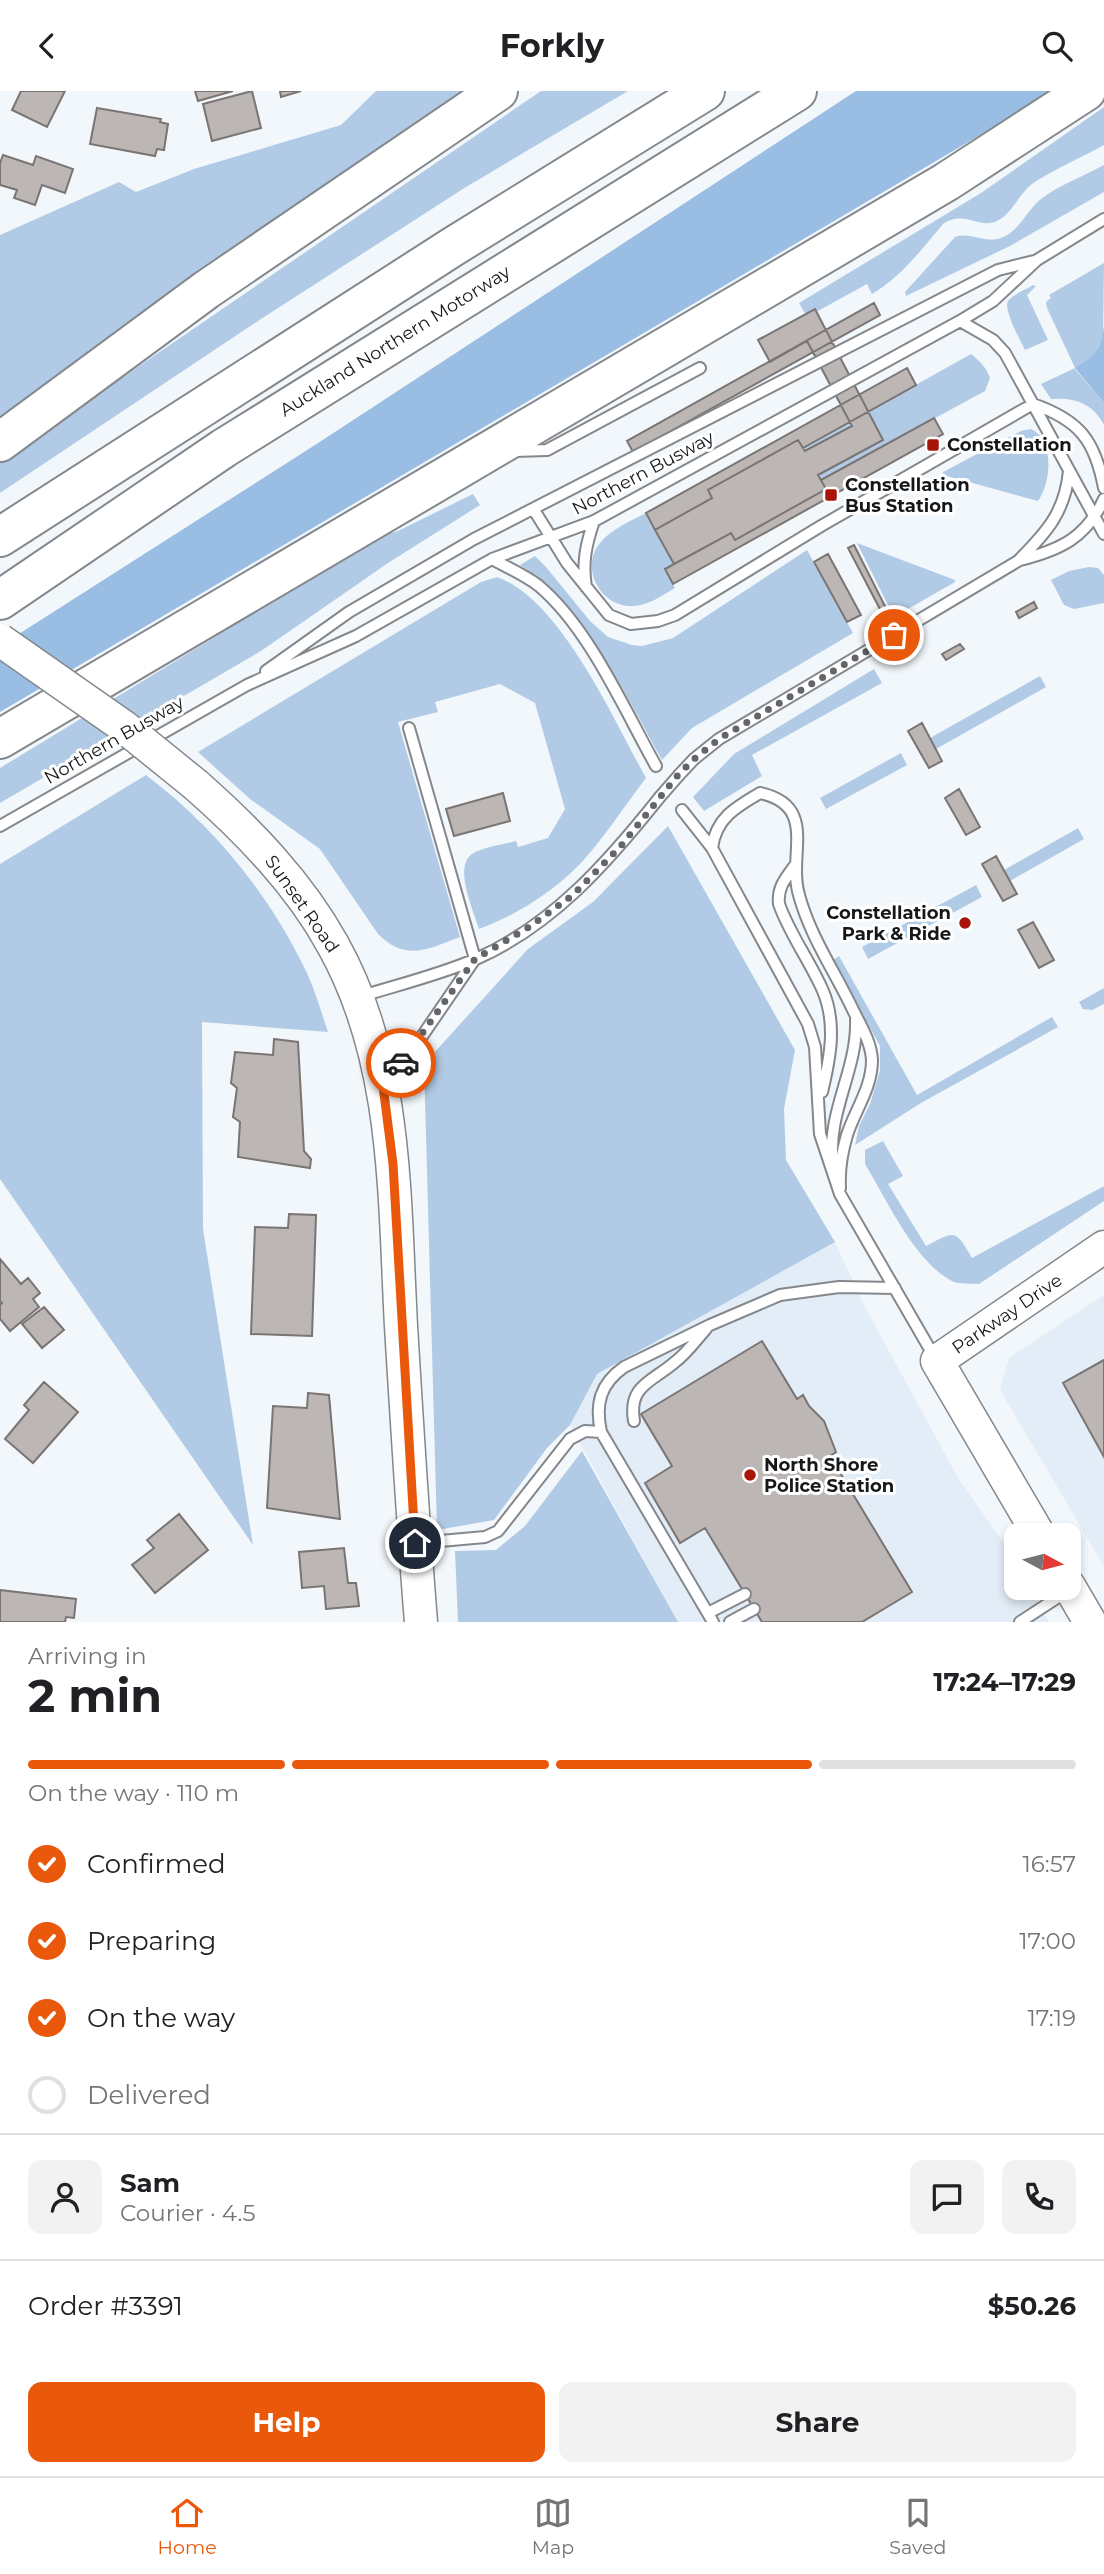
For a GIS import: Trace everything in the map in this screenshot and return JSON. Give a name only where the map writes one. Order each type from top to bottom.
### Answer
[{"type":"highway","points":[[0,442],[206,290],[498,91]]},
{"type":"highway","points":[[0,537],[454,246],[705,91]]},
{"type":"highway","name":"Auckland Northern Motorway","points":[[0,600],[224,448],[797,91]]},
{"type":"highway","points":[[0,739],[946,182],[1086,91]]},
{"type":"main road","name":"Sunset Road","points":[[0,640],[123,726],[196,785],[256,841],[299,893],[333,944],[374,1048],[383,1086],[393,1164],[421,1622]]},
{"type":"main road","name":"Parkway Drive","points":[[1032,1523],[937,1361],[1104,1247]]},
{"type":"main road","points":[[1077,1600],[1090,1622]]},
{"type":"lane","name":"Northern Busway","points":[[0,826],[247,685],[356,636],[492,559],[594,521],[960,321],[993,301],[1041,257],[1104,219]]},
{"type":"lane","name":"Northern Busway","points":[[247,685],[349,612],[474,539],[998,270],[1041,257]]},
{"type":"lane","points":[[960,321],[993,340],[1005,353],[1104,534]]},
{"type":"lane","points":[[486,452],[547,450],[700,368]]},
{"type":"lane","points":[[534,510],[550,537],[608,615],[618,620],[647,624],[675,615],[821,526],[1033,404],[1057,412],[1086,438],[1096,455],[1104,488]]},
{"type":"lane","points":[[1018,561],[1039,540],[1055,517],[1067,494],[1069,471]]},
{"type":"lane","points":[[356,998],[475,959],[529,927],[573,895],[620,847],[678,775],[719,739],[1018,561],[1056,549],[1071,541],[1095,518],[1104,499]]},
{"type":"lane","points":[[587,589],[584,559],[594,521]]},
{"type":"lane","points":[[492,559],[537,585],[563,609],[584,637],[656,766]]},
{"type":"lane","points":[[409,728],[475,959]]},
{"type":"lane","points":[[712,848],[715,833],[725,816],[760,793],[783,801],[795,817],[798,894],[816,940],[871,1049],[870,1075],[847,1136],[840,1171],[840,1194]]},
{"type":"lane","points":[[682,810],[712,848],[808,1024],[815,1048],[818,1121],[822,1147],[840,1194],[937,1361]]},
{"type":"lane","points":[[796,865],[782,883],[778,894],[782,913],[824,993],[831,1024],[830,1060],[819,1104]]},
{"type":"lane","points":[[383,1086],[416,1045],[475,959]]},
{"type":"lane","points":[[840,1194],[831,1142],[835,1113],[855,1049],[856,1017]]},
{"type":"lane","points":[[745,1594],[710,1618],[601,1432],[597,1411],[606,1383],[614,1375],[710,1325],[780,1295],[839,1287],[895,1288]]},
{"type":"lane","points":[[634,1422],[633,1404],[640,1388],[676,1362],[710,1325]]},
{"type":"lane","points":[[415,1543],[492,1535],[506,1523],[569,1439],[585,1431],[601,1432]]},
{"type":"lane","points":[[1020,1622],[1052,1600]]},
{"type":"lane","points":[[730,1622],[754,1609]]},
{"type":"shaded area","points":[[376,91],[485,91],[0,418],[0,235],[119,182],[136,192],[194,169],[341,125]]},
{"type":"shaded area","points":[[541,91],[628,91],[466,187],[261,319],[0,493],[0,461]]},
{"type":"shaded area","points":[[856,91],[1055,91],[0,712],[0,646],[315,445]]},
{"type":"shaded area","points":[[1104,107],[1104,145],[1032,184],[1004,217],[992,223],[958,219],[943,224],[911,262],[883,287],[872,294],[867,284],[807,317],[799,303],[981,193]]},
{"type":"shaded area","points":[[1104,165],[1104,192],[1010,246],[906,296],[905,292],[955,237],[991,240],[1003,237],[1014,230],[1048,194]]},
{"type":"shaded area","points":[[1104,263],[1103,337],[1095,355],[1075,369],[1104,403],[1104,425],[1094,411],[1082,403],[1051,399],[1041,384],[1075,368],[1047,308],[1046,302],[1051,298],[1049,295]]},
{"type":"shaded area","points":[[1033,285],[1036,286],[1027,295],[1048,340],[1025,350],[1007,305],[1013,297]]},
{"type":"shaded area","points":[[1104,326],[1104,403],[1075,368],[1096,351]]},
{"type":"shaded area","points":[[971,354],[990,378],[985,391],[821,480],[818,475],[883,441],[870,416],[805,451],[803,448]]},
{"type":"shaded area","points":[[1031,429],[1044,442],[1048,462],[1046,484],[1038,501],[943,475],[943,472],[1021,431]]},
{"type":"shaded area","points":[[473,494],[480,505],[388,563],[261,651],[0,803],[0,768],[381,536],[398,531]]},
{"type":"shaded area","points":[[646,513],[674,564],[665,570],[675,588],[642,605],[619,604],[609,599],[596,583],[592,563],[594,553],[610,534]]},
{"type":"shaded area","points":[[857,543],[955,580],[955,582],[894,617]]},
{"type":"shaded area","points":[[807,550],[853,633],[692,728],[662,760],[618,680],[585,629],[544,584],[520,565],[535,556],[590,621],[608,637],[642,646],[673,638]]},
{"type":"shaded area","points":[[1098,568],[1104,575],[1104,603],[1074,609],[1064,605],[1051,580],[1069,571]]},
{"type":"shaded area","points":[[497,577],[520,590],[563,635],[601,695],[646,778],[597,845],[558,884],[533,902],[479,929],[466,890],[464,869],[467,860],[472,854],[487,848],[516,841],[518,847],[548,838],[565,809],[535,703],[500,684],[435,702],[438,712],[398,722],[460,937],[418,951],[398,948],[378,934],[320,849],[250,799],[198,752],[481,582]]},
{"type":"shaded area","points":[[874,669],[882,683],[752,755],[762,776],[704,811],[693,797],[734,754]]},
{"type":"shaded area","points":[[1040,676],[1046,687],[936,749],[930,738]]},
{"type":"shaded area","points":[[901,753],[907,765],[826,809],[820,798]]},
{"type":"shaded area","points":[[146,775],[214,836],[271,908],[305,969],[328,1032],[202,1022],[203,1229],[253,1545],[0,1179],[0,864]]},
{"type":"shaded area","points":[[668,826],[795,1050],[784,1109],[786,1160],[835,1242],[597,1374],[570,1425],[547,1448],[494,1520],[437,1530],[424,1064],[528,949],[593,902]]},
{"type":"shaded area","points":[[1078,828],[1084,839],[1010,881],[1004,870]]},
{"type":"shaded area","points":[[976,885],[982,897],[868,959],[862,947]]},
{"type":"shaded area","points":[[839,956],[917,1095],[1052,1017],[1058,1027],[921,1103],[855,1145],[859,1126],[870,1104],[880,1070],[880,1046],[833,960]]},
{"type":"shaded area","points":[[1104,988],[1104,1004],[1092,1010],[1083,1009],[1079,1002]]},
{"type":"shaded area","points":[[883,1141],[903,1176],[888,1184],[926,1246],[953,1235],[962,1241],[972,1258],[1104,1186],[1104,1201],[979,1284],[955,1282],[938,1272],[914,1245],[865,1164],[865,1150]]},
{"type":"shaded area","points":[[835,1242],[864,1305],[958,1478],[1004,1543],[1004,1600],[1038,1600],[1049,1622],[678,1622],[570,1425],[596,1374]]},
{"type":"shaded area","points":[[1104,1295],[1104,1566],[1082,1529],[1082,1523],[1079,1523],[1000,1390],[1009,1358]]},
{"type":"shaded area","points":[[582,1451],[678,1622],[458,1622],[455,1551],[496,1550],[525,1526]]},
{"type":"building","points":[[21,91],[65,91],[47,127],[12,110]]},
{"type":"building","points":[[195,91],[233,91],[198,101]]},
{"type":"building","points":[[252,91],[261,128],[212,141],[203,104]]},
{"type":"building","points":[[280,91],[301,91],[281,97]]},
{"type":"building","points":[[97,108],[161,119],[160,122],[168,124],[164,150],[157,149],[155,156],[90,144]]},
{"type":"building","points":[[3,155],[33,165],[36,156],[73,169],[65,193],[42,185],[35,205],[14,198],[17,190],[0,185],[0,163]]},
{"type":"building","points":[[874,303],[880,315],[633,452],[627,441]]},
{"type":"building","points":[[815,309],[883,440],[818,475],[826,489],[735,540],[731,533],[674,564],[655,530],[712,498],[708,490],[798,440],[805,451],[852,426],[807,341],[770,362],[758,340]]},
{"type":"building","points":[[907,368],[916,385],[803,448],[798,440],[708,490],[712,498],[655,530],[646,513]]},
{"type":"building","points":[[934,418],[943,434],[673,584],[665,569],[731,533],[735,540],[826,489],[821,480]]},
{"type":"building","points":[[854,545],[887,610],[882,613],[848,548]]},
{"type":"building","points":[[828,554],[861,615],[847,622],[814,562]]},
{"type":"building","points":[[1034,602],[1037,608],[1019,618],[1016,612]]},
{"type":"building","points":[[960,644],[964,649],[946,660],[942,654]]},
{"type":"building","points":[[922,723],[942,761],[929,768],[908,731]]},
{"type":"building","points":[[959,789],[980,827],[966,835],[945,798]]},
{"type":"building","points":[[503,793],[510,821],[454,836],[446,809]]},
{"type":"building","points":[[996,856],[1017,894],[1003,901],[982,864]]},
{"type":"building","points":[[1033,922],[1054,960],[1039,968],[1018,930]]},
{"type":"building","points":[[274,1039],[298,1042],[304,1151],[311,1159],[310,1168],[238,1157],[240,1122],[233,1117],[237,1088],[231,1083],[235,1052],[273,1055]]},
{"type":"building","points":[[289,1214],[316,1215],[312,1336],[251,1334],[255,1227],[288,1228]]},
{"type":"building","points":[[0,1259],[21,1284],[28,1278],[40,1293],[33,1299],[39,1307],[10,1331],[0,1319]]},
{"type":"building","points":[[44,1307],[64,1330],[42,1348],[22,1324]]},
{"type":"building","name":"North Shore Police Station","points":[[762,1341],[797,1399],[803,1395],[809,1406],[824,1421],[836,1452],[830,1456],[912,1592],[862,1622],[762,1622],[705,1528],[680,1543],[645,1483],[672,1466],[641,1414]]},
{"type":"building","points":[[1104,1360],[1104,1457],[1063,1383]]},
{"type":"building","points":[[44,1382],[78,1412],[33,1463],[5,1439],[29,1410],[24,1405]]},
{"type":"building","points":[[308,1393],[329,1395],[340,1519],[267,1508],[273,1406],[307,1408]]},
{"type":"building","points":[[179,1514],[208,1550],[155,1593],[132,1565],[154,1548],[147,1540]]},
{"type":"building","points":[[344,1548],[348,1583],[356,1583],[359,1606],[326,1609],[324,1586],[302,1588],[299,1552]]},
{"type":"building","points":[[0,1590],[76,1599],[74,1618],[66,1617],[65,1622],[0,1622]]},
{"type":"way so far","points":[[401,1063],[475,959],[500,946],[573,895],[620,847],[694,759],[719,739],[894,635]]},
{"type":"place","name":"Constellation","points":[[933,445]]},
{"type":"place","name":"Constellation Bus Station","points":[[831,495]]},
{"type":"place","name":"Constellation Park & Ride","points":[[965,923]]},
{"type":"place","name":"North Shore Police Station","points":[[750,1475]]},
{"type":"route","points":[[401,1063],[383,1086],[393,1164],[415,1543]]}]
